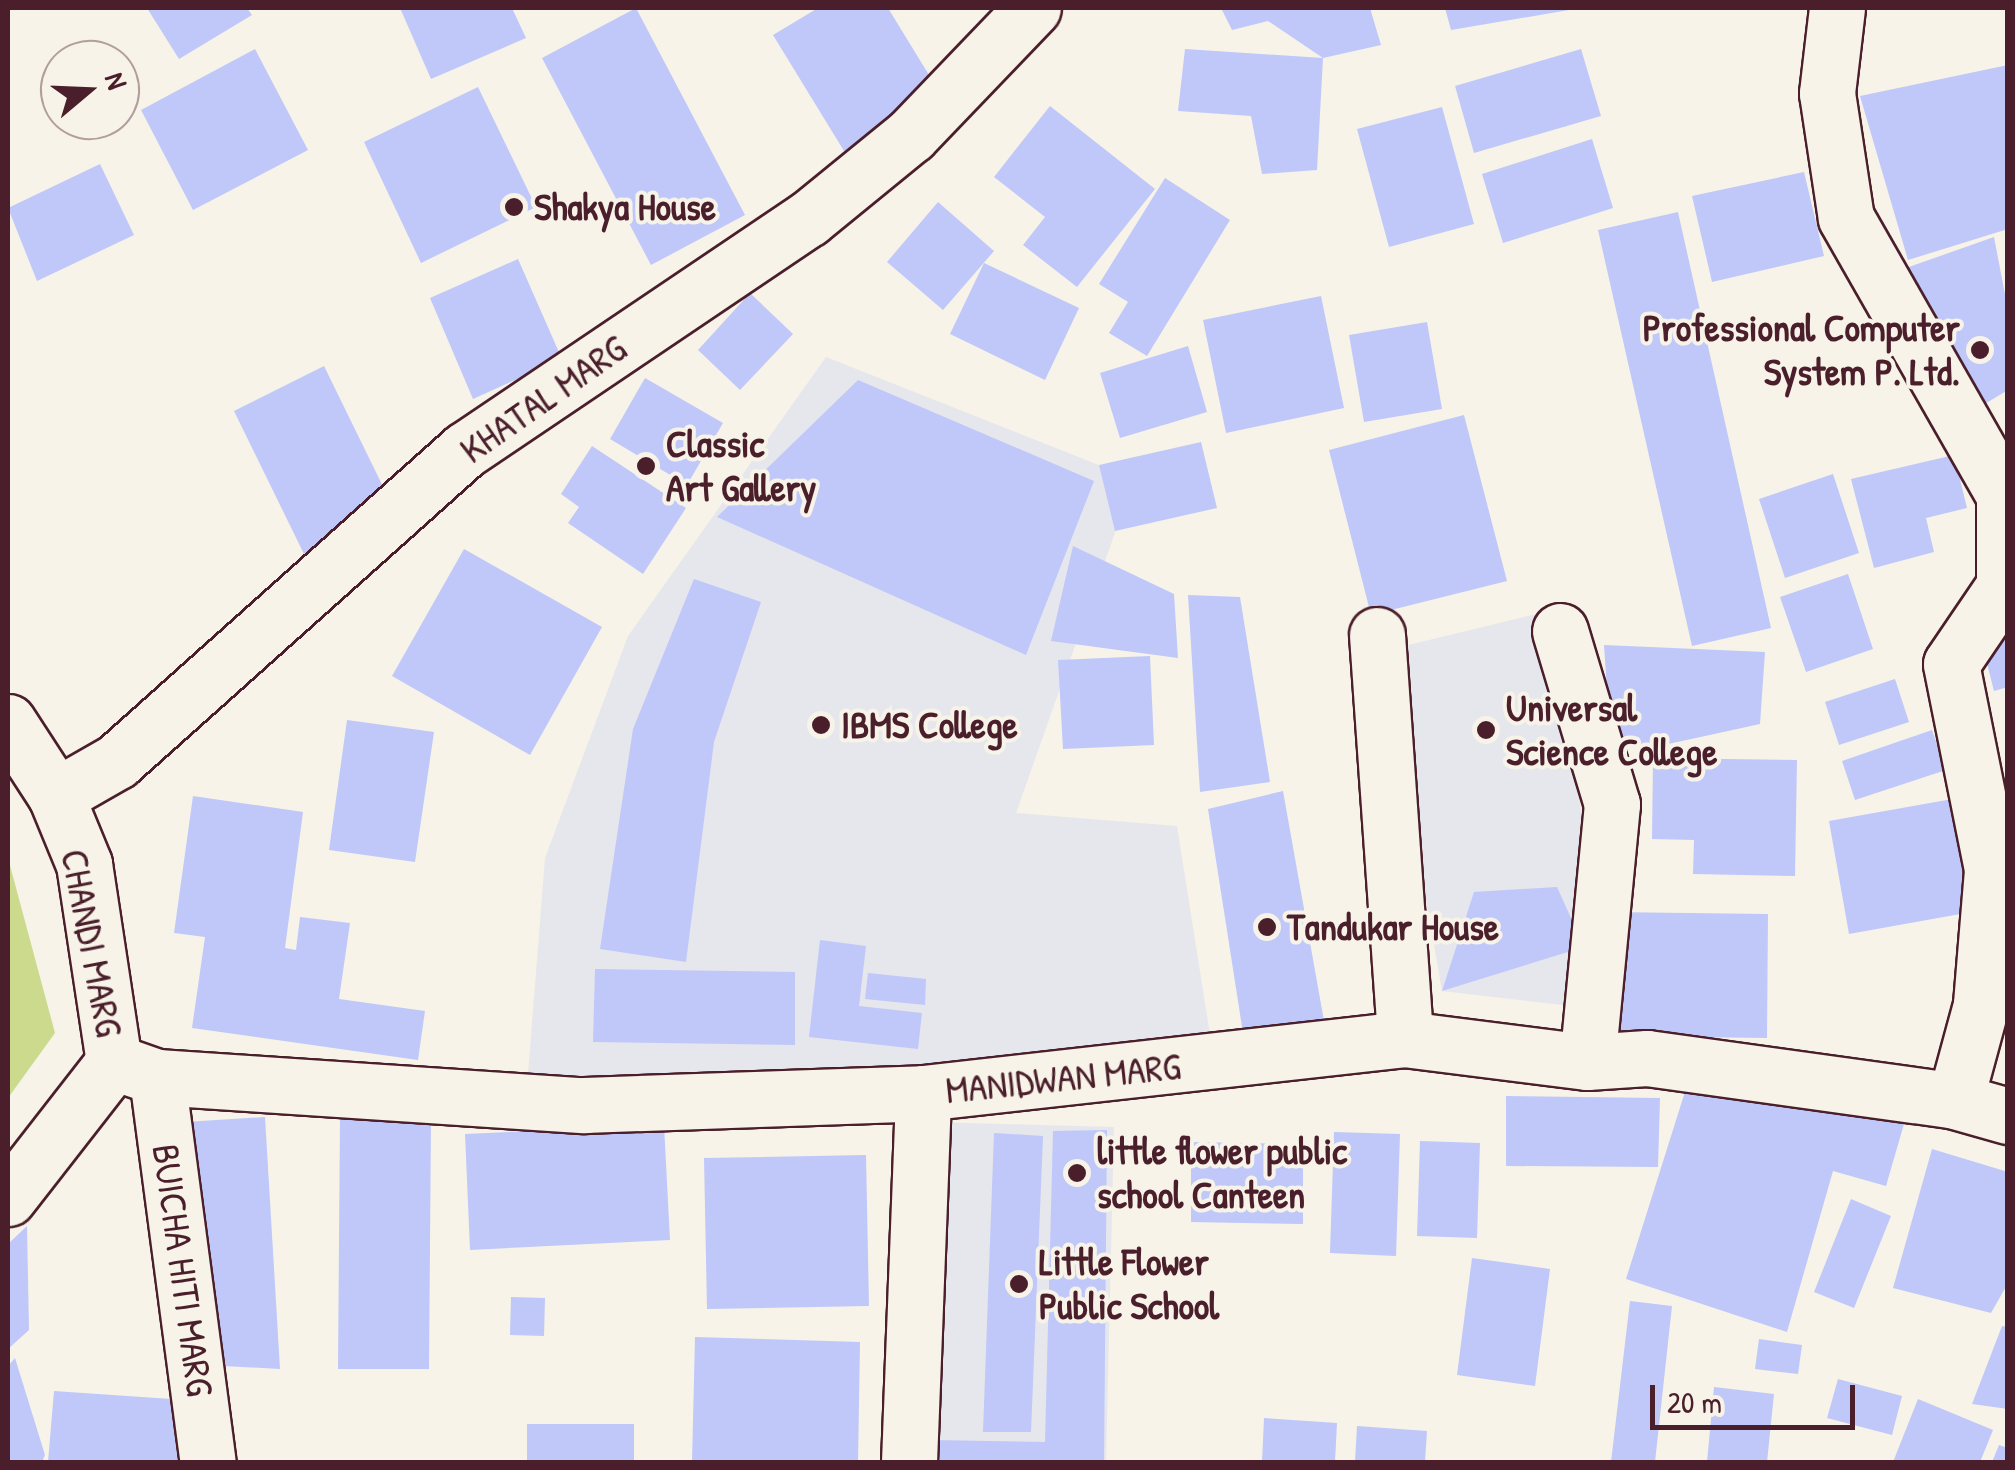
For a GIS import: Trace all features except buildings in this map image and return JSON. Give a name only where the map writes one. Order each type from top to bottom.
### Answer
[{"type":"street","name":"KHATAL MARG","points":[[56,796],[117,761],[465,450],[808,219],[911,134],[1032,8]]},
{"type":"street","points":[[1837,8],[1828,93],[1846,218],[2004,495],[2004,586],[1951,664],[1992,870],[1981,1005],[1955,1100]]},
{"type":"street","points":[[1560,631],[1612,804],[1587,1062]]},
{"type":"street","points":[[1377,635],[1405,1040]]},
{"type":"street","name":"CHANDI MARG","points":[[8,722],[56,796],[84,864],[136,1069]]},
{"type":"street","name":"MANIDWAN MARG","points":[[136,1069],[584,1104],[923,1094],[1405,1040],[1587,1062],[1647,1058],[1955,1100],[2008,1116]]},
{"type":"street","points":[[8,1198],[136,1069]]},
{"type":"street","name":"BUICHA HITI MARG","points":[[136,1069],[208,1462]]},
{"type":"street","points":[[909,1462],[923,1094]]},
{"type":"shaded area","name":"IBMS College","points":[[826,357],[1134,479],[1016,813],[1177,826],[1214,1060],[527,1087],[545,858],[628,636]]},
{"type":"shaded area","name":"Universal Science College","points":[[1545,612],[1592,870],[1570,1006],[1442,991],[1413,824],[1396,648]]},
{"type":"shaded area","name":"Little Flower Public School","points":[[931,1122],[1114,1127],[1106,1462],[924,1462]]},
{"type":"green space","points":[[8,858],[55,1033],[8,1098]]},
{"type":"place","name":"Shakya House","points":[[514,207]]},
{"type":"place","name":"Professional Computer System P. Ltd.","points":[[1980,350]]},
{"type":"place","name":"Classic Art Gallery","points":[[646,466]]},
{"type":"place","name":"IBMS College","points":[[821,725]]},
{"type":"place","name":"Universal Science College","points":[[1486,730]]},
{"type":"place","name":"Tandukar House","points":[[1267,927]]},
{"type":"place","name":"little flower public school Canteen","points":[[1077,1173]]},
{"type":"place","name":"Little Flower Public School","points":[[1019,1284]]}]
